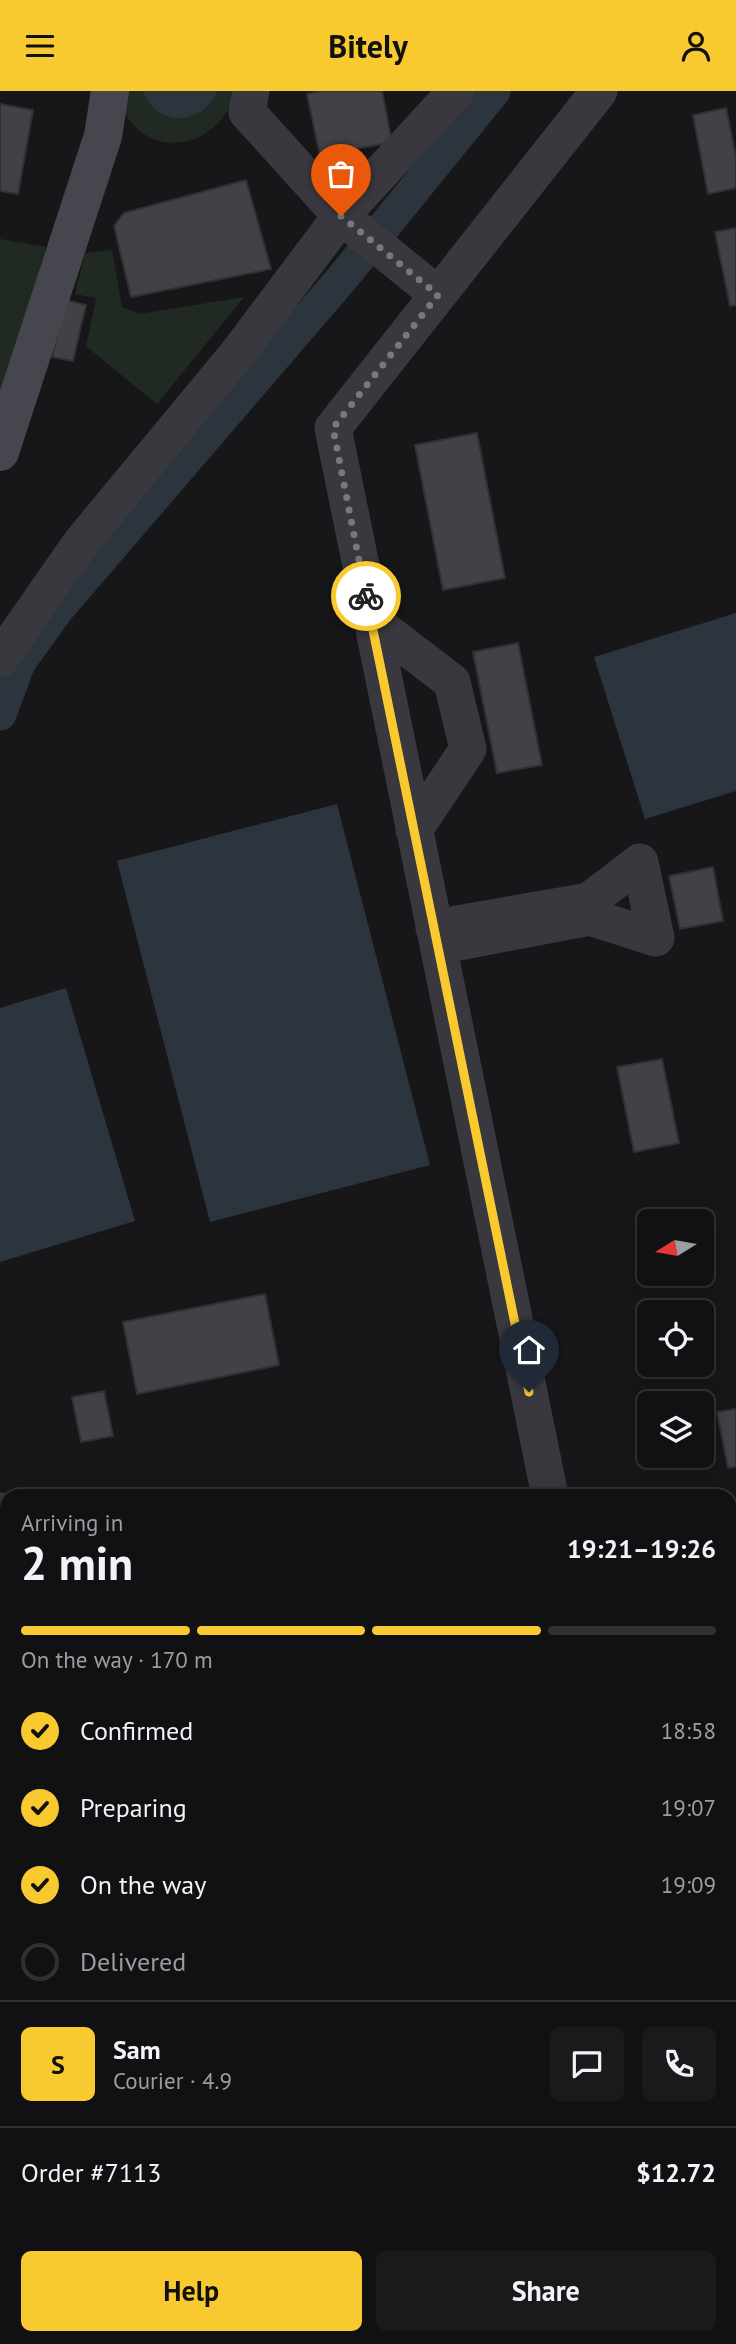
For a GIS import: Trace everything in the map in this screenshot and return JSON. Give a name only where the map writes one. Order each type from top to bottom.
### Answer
[{"type":"street","points":[[4,429],[103,136],[110,91]]},
{"type":"street","points":[[251,91],[247,112],[341,216],[438,295]]},
{"type":"street","points":[[0,659],[80,544],[238,353],[341,216],[456,91]]},
{"type":"street","points":[[549,1489],[333,428],[599,91]]},
{"type":"street","points":[[371,620],[452,682],[468,749],[414,830]]},
{"type":"street","points":[[640,862],[656,938],[590,917],[436,937],[589,901],[640,862]]},
{"type":"shaded area","points":[[117,91],[236,91],[225,114],[211,130],[193,140],[174,143],[155,140],[139,130],[125,114]]},
{"type":"shaded area","points":[[143,91],[217,91],[211,103],[202,111],[180,118],[158,112]]},
{"type":"shaded area","points":[[0,239],[46,247],[1,399],[0,398]]},
{"type":"shaded area","points":[[112,250],[122,307],[140,314],[244,297],[157,404],[86,346],[96,298],[75,294],[85,253]]},
{"type":"shaded area","points":[[736,613],[736,791],[645,819],[594,657]]},
{"type":"shaded area","points":[[337,804],[430,1165],[210,1222],[117,861]]},
{"type":"shaded area","points":[[66,988],[135,1221],[0,1262],[0,1008]]},
{"type":"building","points":[[320,91],[382,91],[392,142],[320,156],[307,94]]},
{"type":"building","points":[[0,104],[33,110],[18,194],[0,191]]},
{"type":"building","points":[[726,108],[736,157],[736,188],[708,194],[693,115]]},
{"type":"building","points":[[246,180],[271,269],[131,297],[114,226],[124,213]]},
{"type":"building","points":[[736,228],[736,305],[730,306],[715,232]]},
{"type":"building","points":[[66,300],[86,305],[73,361],[52,357]]},
{"type":"building","points":[[477,433],[505,578],[443,590],[415,445]]},
{"type":"building","points":[[518,643],[542,765],[497,773],[473,652]]},
{"type":"building","points":[[713,867],[723,921],[680,929],[669,876]]},
{"type":"building","points":[[662,1059],[679,1143],[634,1152],[617,1067]]},
{"type":"building","points":[[265,1294],[279,1365],[137,1394],[123,1322]]},
{"type":"building","points":[[104,1391],[113,1436],[81,1442],[72,1397]]},
{"type":"building","points":[[736,1409],[736,1467],[728,1468],[717,1412]]},
{"type":"waterway","points":[[0,714],[19,663],[57,610],[344,276],[494,91]]},
{"type":"way so far","points":[[341,216],[438,295],[333,428],[366,596]]},
{"type":"route","points":[[366,596],[529,1392]]}]
